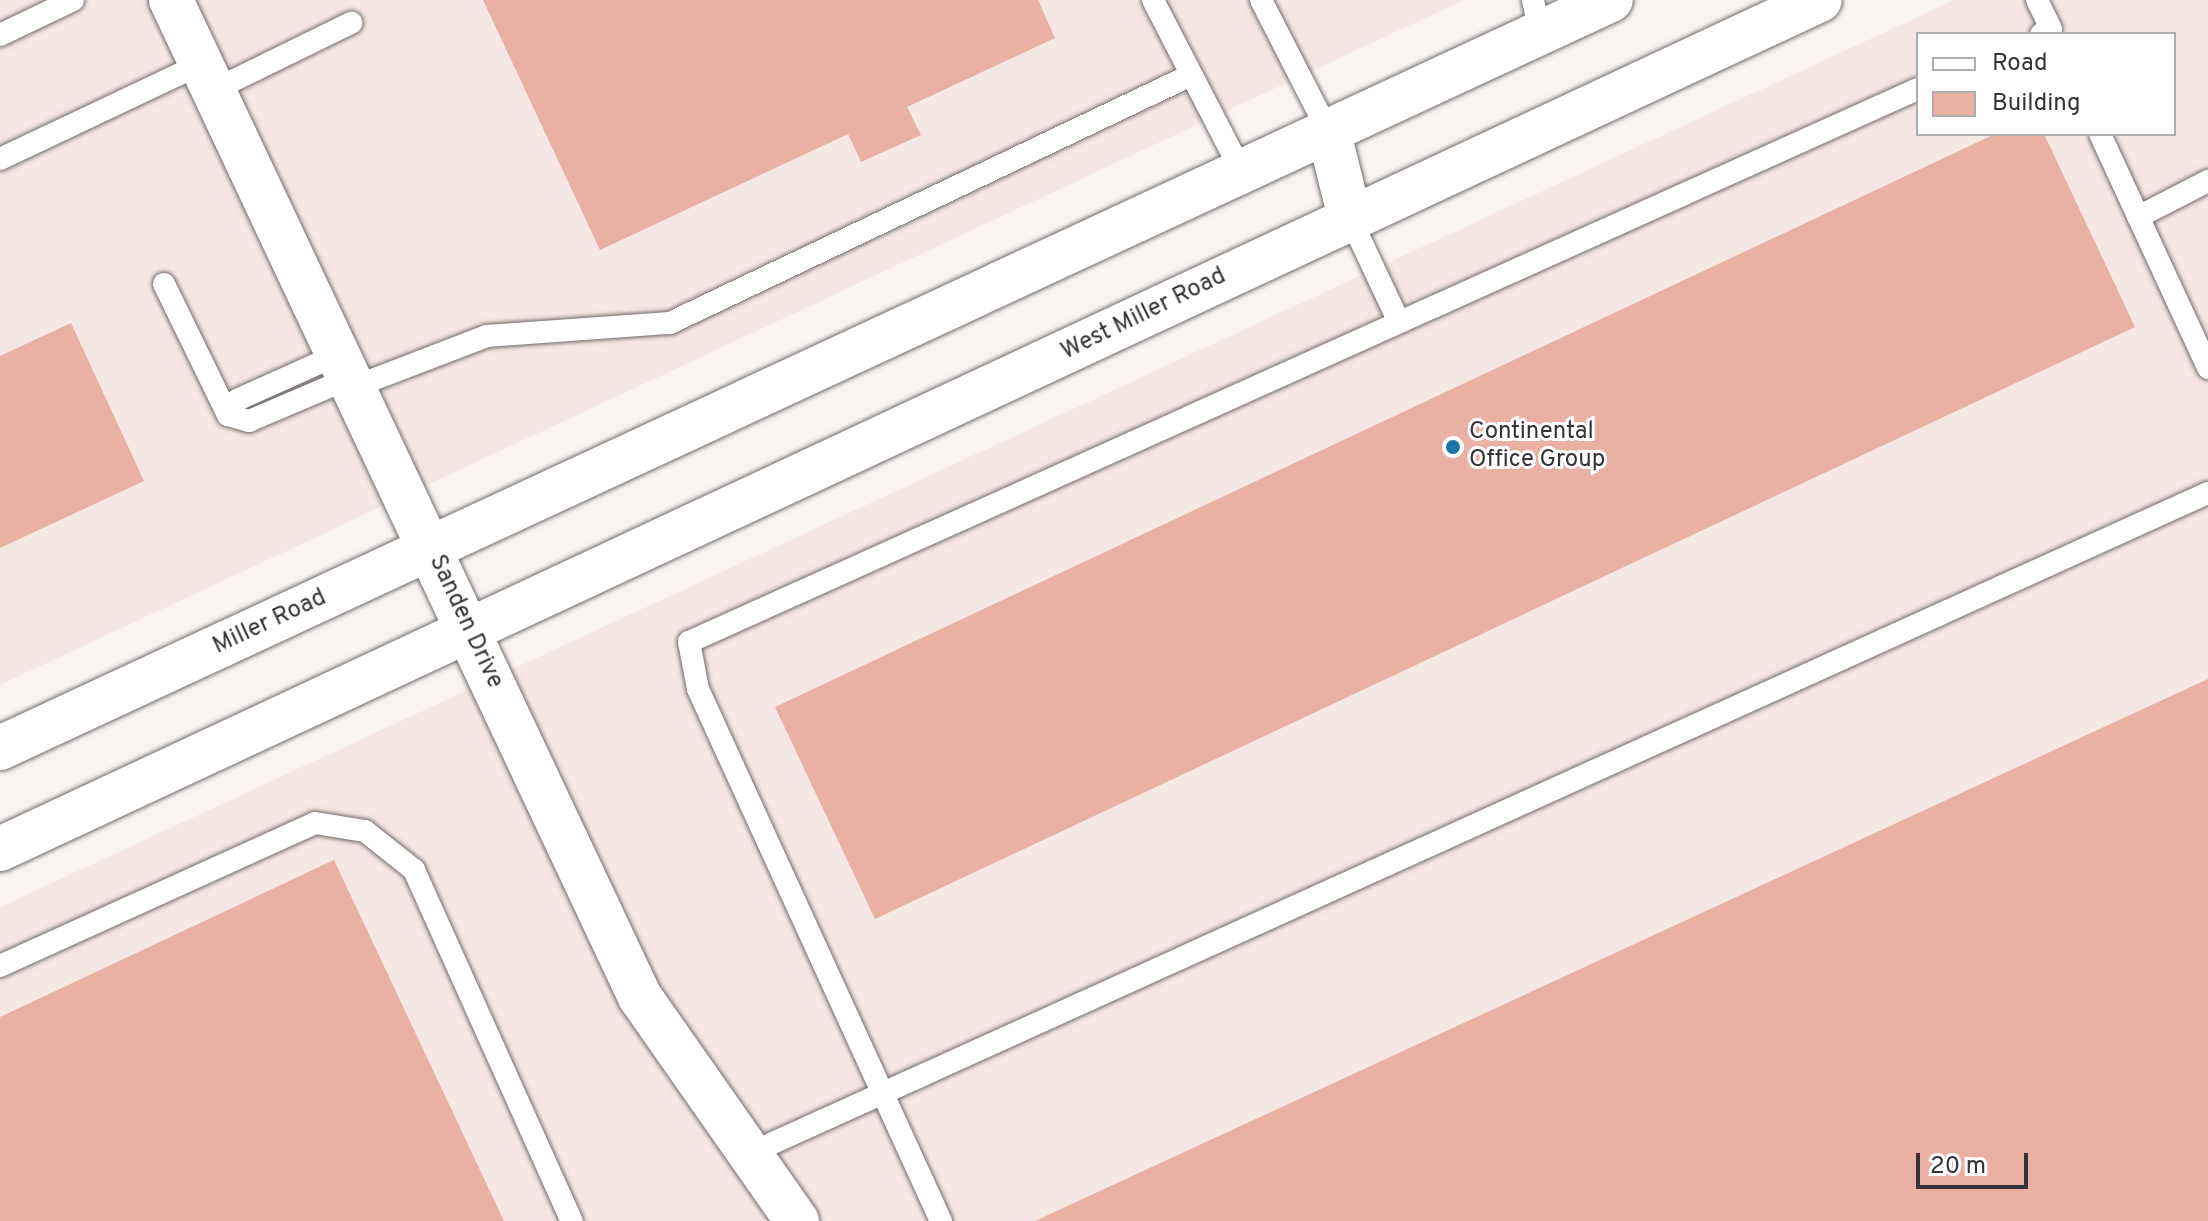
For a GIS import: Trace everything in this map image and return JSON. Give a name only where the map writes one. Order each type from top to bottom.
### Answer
[{"type":"main road","name":"Sanden Drive","points":[[171,0],[640,997],[753,1152],[797,1221]]},
{"type":"main road","points":[[1243,174],[1329,133],[1537,16],[1611,0]]},
{"type":"main road","name":"West Miller Road","points":[[470,634],[1350,218],[1820,0]]},
{"type":"main road","points":[[1329,133],[1350,218]]},
{"type":"main road","name":"Miller Road","points":[[0,748],[1243,174]]},
{"type":"main road","points":[[0,849],[470,634]]},
{"type":"lane","points":[[0,35],[73,0]]},
{"type":"lane","points":[[1153,0],[1243,174]]},
{"type":"lane","points":[[1261,0],[1329,133]]},
{"type":"lane","points":[[2037,0],[2049,32]]},
{"type":"lane","points":[[0,159],[351,23]]},
{"type":"lane","points":[[164,284],[228,415],[249,421],[348,373],[487,336],[670,323],[1191,75]]},
{"type":"lane","points":[[941,1221],[698,689],[689,642],[1916,90]]},
{"type":"lane","points":[[2101,136],[2208,368]]},
{"type":"lane","points":[[2138,217],[2208,181]]},
{"type":"lane","points":[[1350,218],[1399,322]]},
{"type":"lane","points":[[753,1152],[2208,493]]},
{"type":"lane","points":[[0,966],[315,823],[365,831],[414,870],[572,1221]]},
{"type":"shaded area","points":[[0,0],[1464,0],[0,685]]},
{"type":"shaded area","points":[[1954,0],[2208,0],[2208,1221],[0,1221],[0,907]]},
{"type":"building","points":[[483,0],[1038,0],[1055,38],[907,107],[921,135],[861,162],[848,134],[600,250]]},
{"type":"building","points":[[1991,136],[2045,136],[2135,327],[875,919],[775,707]]},
{"type":"building","points":[[71,323],[144,481],[0,548],[0,356]]},
{"type":"building","points":[[2208,679],[2208,1221],[1035,1221]]},
{"type":"building","points":[[334,860],[504,1221],[0,1221],[0,1017]]},
{"type":"place","name":"Continental Office Group","points":[[1453,447]]}]
